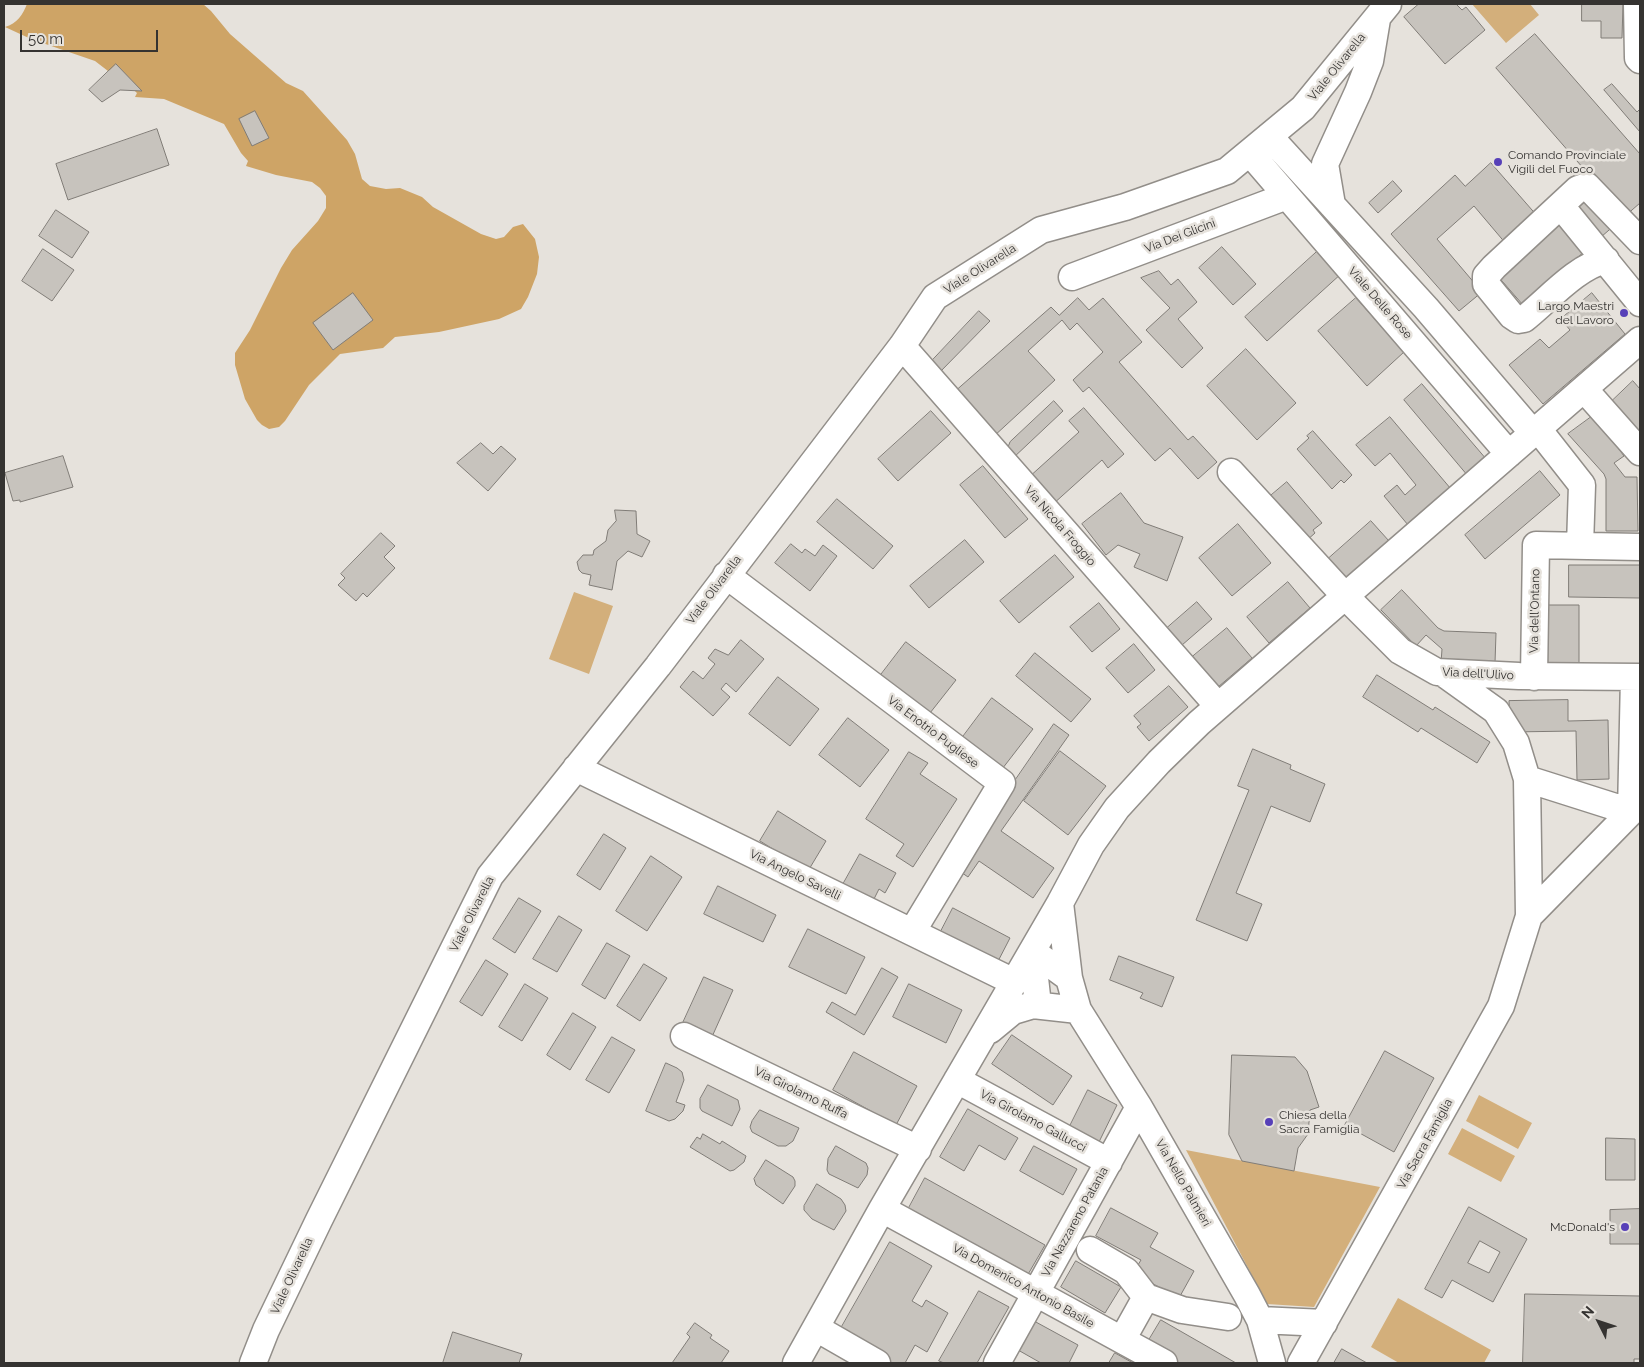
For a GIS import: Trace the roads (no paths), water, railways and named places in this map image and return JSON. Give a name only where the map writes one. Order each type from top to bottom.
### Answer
[{"type":"street","points":[[1637,4],[1638,58],[1640,60]]},
{"type":"street","points":[[1332,205],[1325,164],[1370,61],[1383,10]]},
{"type":"street","name":"Viale Olivarella","points":[[253,1363],[266,1330],[319,1220],[490,876],[658,666],[902,346],[935,297],[1041,230],[1125,207],[1227,171],[1303,108],[1383,10]]},
{"type":"street","points":[[1269,136],[1426,308],[1582,485],[1580,546],[1640,547]]},
{"type":"street","name":"Viale Delle Rose","points":[[1250,152],[1509,454]]},
{"type":"street","points":[[1611,266],[1596,262],[1583,269],[1524,319],[1518,320],[1512,316],[1486,284],[1486,276],[1578,189],[1587,186],[1640,241]]},
{"type":"street","name":"Via Dei Glicini","points":[[1072,277],[1287,196]]},
{"type":"street","points":[[1561,206],[1640,303]]},
{"type":"street","name":"Via Nicola Froggio","points":[[902,346],[1218,706]]},
{"type":"street","points":[[796,1363],[1091,846],[1117,808],[1158,762],[1218,706],[1584,389],[1636,352]]},
{"type":"street","points":[[1584,389],[1640,452]]},
{"type":"street","name":"Via dell'Ulivo","points":[[1231,472],[1345,596],[1400,651],[1437,672],[1534,676],[1637,677]]},
{"type":"street","name":"Via dell'Ontano","points":[[1534,676],[1536,545],[1580,546]]},
{"type":"street","name":"Via Enotrio Pugliese","points":[[726,575],[1002,784],[912,932]]},
{"type":"street","name":"Via Sacra Famiglia","points":[[1301,1363],[1501,1006],[1529,916],[1526,779],[1516,742],[1496,711],[1443,673]]},
{"type":"street","points":[[1526,779],[1631,812],[1637,677]]},
{"type":"street","name":"Via Angelo Savelli","points":[[576,768],[1014,982]]},
{"type":"street","name":"Via Sacra Famiglia","points":[[1529,916],[1631,812]]},
{"type":"street","name":"Via Nello Palmieri","points":[[1060,903],[1069,978],[1078,1010],[1140,1107],[1247,1295],[1260,1320],[1272,1363]]},
{"type":"street","points":[[1032,951],[1069,978]]},
{"type":"street","points":[[1032,951],[1038,1005]]},
{"type":"street","points":[[982,1037],[1013,1011],[1033,1005],[1078,1010]]},
{"type":"street","name":"Via Girolamo Ruffa","points":[[684,1036],[918,1150]]},
{"type":"street","name":"Via Girolamo Gallucci","points":[[958,1080],[1109,1162]]},
{"type":"street","name":"Via Nazzareno Patania","points":[[997,1363],[1140,1107]]},
{"type":"street","name":"Via Domenico Antonio Basile","points":[[882,1210],[1164,1363]]},
{"type":"street","points":[[1090,1250],[1126,1271],[1146,1297],[1182,1310],[1228,1317]]},
{"type":"street","points":[[1122,1340],[1146,1297]]},
{"type":"street","points":[[1260,1320],[1324,1323]]},
{"type":"street","points":[[816,1328],[877,1363]]},
{"type":"place","name":"Comando Provinciale Vigili del Fuoco","points":[[1498,162]]},
{"type":"place","name":"Largo Maestri del Lavoro","points":[[1624,313]]},
{"type":"place","name":"Chiesa della Sacra Famiglia","points":[[1269,1122]]},
{"type":"place","name":"McDonald's","points":[[1625,1227]]}]
